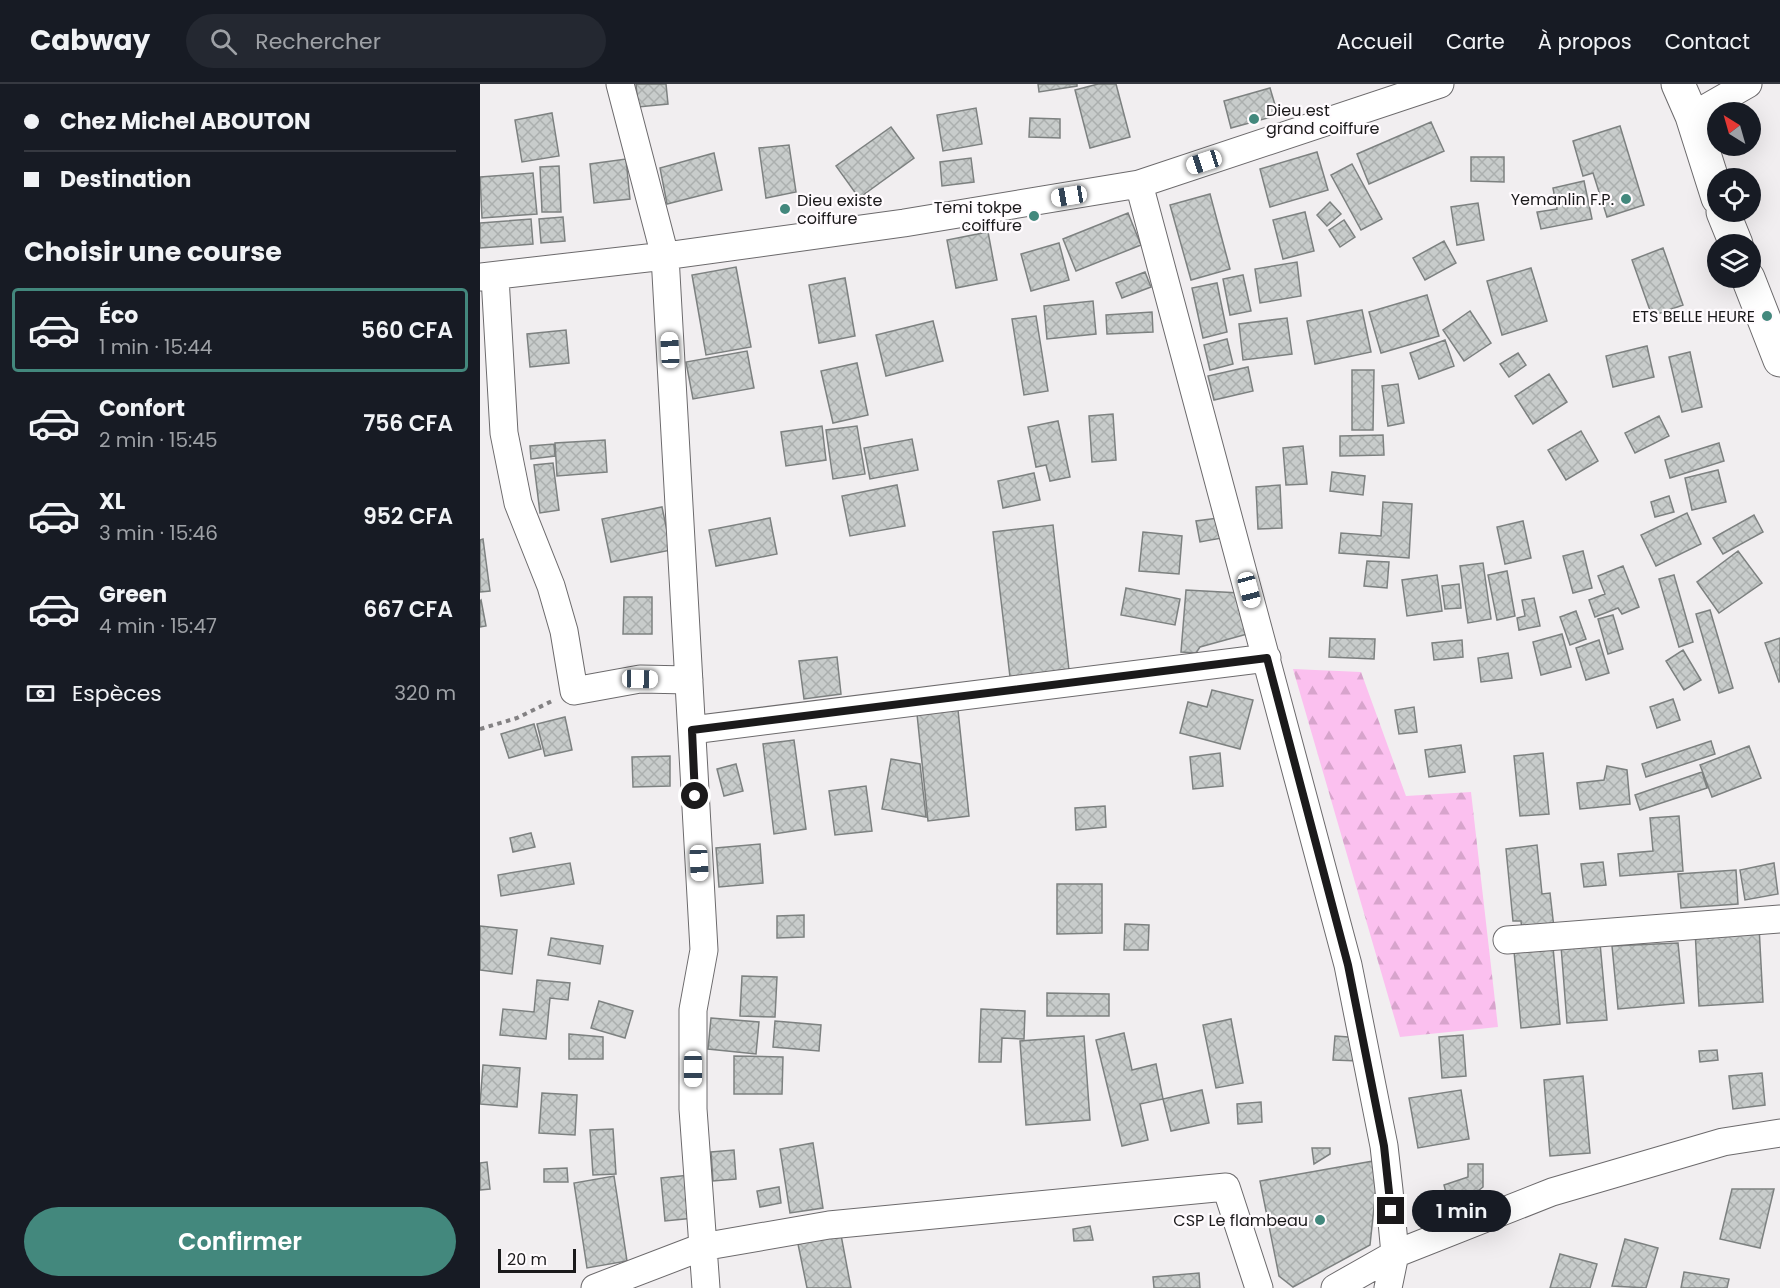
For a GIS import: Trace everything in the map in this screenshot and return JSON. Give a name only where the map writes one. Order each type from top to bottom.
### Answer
[{"type":"main road","points":[[1678,84],[1692,116],[1708,168]]},
{"type":"main road","points":[[1753,288],[1778,348]]},
{"type":"street","points":[[620,84],[665,256],[704,950],[693,1010],[693,1109],[706,1288]]},
{"type":"street","points":[[689,680],[640,679],[574,691],[564,631],[551,586],[518,503],[504,434],[487,277],[665,256],[904,223],[1139,184],[1440,84]]},
{"type":"street","points":[[1692,116],[1748,84]]},
{"type":"street","points":[[1139,184],[1348,965],[1384,1146],[1395,1254],[1388,1288]]},
{"type":"street","points":[[692,730],[1267,658]]},
{"type":"street","points":[[1507,940],[1780,919]]},
{"type":"street","points":[[1335,1288],[1395,1254],[1552,1192],[1723,1142],[1780,1133]]},
{"type":"street","points":[[595,1288],[702,1247],[828,1225],[1226,1187],[1259,1288]]},
{"type":"path","points":[[480,729],[517,718],[574,691]]},
{"type":"green space","points":[[1293,669],[1361,672],[1406,796],[1471,792],[1498,1027],[1400,1037]]},
{"type":"building","points":[[636,84],[666,84],[668,104],[638,107]]},
{"type":"building","points":[[1038,84],[1077,84],[1077,86],[1039,92]]},
{"type":"building","points":[[1098,84],[1116,84],[1130,137],[1090,148],[1075,90]]},
{"type":"building","points":[[1270,88],[1278,115],[1231,128],[1224,101]]},
{"type":"building","points":[[976,108],[982,144],[943,151],[937,115]]},
{"type":"building","points":[[552,113],[559,156],[522,162],[515,120]]},
{"type":"building","points":[[1030,118],[1060,119],[1060,138],[1029,137]]},
{"type":"building","points":[[1431,122],[1444,151],[1369,184],[1357,154]]},
{"type":"building","points":[[1620,126],[1644,205],[1607,217],[1593,173],[1583,176],[1573,141]]},
{"type":"building","points":[[891,127],[914,158],[859,198],[836,166]]},
{"type":"building","points":[[789,145],[796,192],[766,198],[759,148]]},
{"type":"building","points":[[1317,152],[1328,190],[1270,207],[1260,169]]},
{"type":"building","points":[[714,153],[722,190],[667,204],[660,168]]},
{"type":"building","points":[[1471,157],[1504,157],[1504,182],[1471,181]]},
{"type":"building","points":[[971,158],[974,182],[942,186],[940,162]]},
{"type":"building","points":[[626,159],[630,199],[594,203],[590,164]]},
{"type":"building","points":[[1352,164],[1382,219],[1361,230],[1331,175]]},
{"type":"building","points":[[559,166],[561,212],[542,212],[540,167]]},
{"type":"building","points":[[533,173],[537,214],[482,218],[480,177]]},
{"type":"building","points":[[1584,181],[1592,219],[1541,229],[1537,212],[1557,209],[1553,188]]},
{"type":"building","points":[[1210,194],[1230,269],[1191,280],[1170,205]]},
{"type":"building","points":[[1330,202],[1341,214],[1327,226],[1317,215]]},
{"type":"building","points":[[1478,203],[1484,240],[1457,245],[1451,207]]},
{"type":"building","points":[[1305,212],[1314,251],[1283,259],[1273,220]]},
{"type":"building","points":[[1128,213],[1141,245],[1076,271],[1063,239]]},
{"type":"building","points":[[563,217],[565,241],[541,243],[539,219]]},
{"type":"building","points":[[531,219],[533,244],[480,248],[480,223]]},
{"type":"building","points":[[1344,220],[1355,237],[1340,247],[1329,230]]},
{"type":"building","points":[[988,232],[997,280],[956,288],[947,240]]},
{"type":"building","points":[[1444,241],[1456,263],[1425,280],[1413,258]]},
{"type":"building","points":[[1059,243],[1069,280],[1031,291],[1021,254]]},
{"type":"building","points":[[1663,248],[1683,305],[1652,316],[1632,260]]},
{"type":"building","points":[[1297,262],[1301,296],[1260,303],[1255,269]]},
{"type":"building","points":[[736,267],[751,347],[706,355],[692,275]]},
{"type":"building","points":[[1531,268],[1547,321],[1502,335],[1487,281]]},
{"type":"building","points":[[1145,272],[1151,287],[1122,298],[1116,283]]},
{"type":"building","points":[[1243,275],[1251,311],[1230,315],[1223,279]]},
{"type":"building","points":[[845,278],[855,336],[819,343],[809,285]]},
{"type":"building","points":[[1217,283],[1227,332],[1203,338],[1192,288]]},
{"type":"building","points":[[1427,295],[1439,336],[1381,353],[1369,312]]},
{"type":"building","points":[[1093,301],[1096,334],[1047,339],[1044,306]]},
{"type":"building","points":[[1362,310],[1371,352],[1315,364],[1307,321]]},
{"type":"building","points":[[1470,311],[1491,343],[1464,361],[1443,330]]},
{"type":"building","points":[[1152,312],[1153,332],[1107,334],[1106,315]]},
{"type":"building","points":[[1036,316],[1048,391],[1024,395],[1012,319]]},
{"type":"building","points":[[1287,318],[1292,354],[1243,360],[1239,324]]},
{"type":"building","points":[[933,321],[943,361],[886,376],[876,335]]},
{"type":"building","points":[[566,330],[569,363],[530,367],[527,334]]},
{"type":"building","points":[[1227,339],[1233,364],[1210,370],[1204,345]]},
{"type":"building","points":[[1445,340],[1454,366],[1419,379],[1410,353]]},
{"type":"building","points":[[1647,346],[1654,377],[1613,387],[1606,356]]},
{"type":"building","points":[[747,351],[754,388],[693,399],[686,362]]},
{"type":"building","points":[[1690,352],[1702,407],[1682,412],[1669,357]]},
{"type":"building","points":[[1518,353],[1526,365],[1509,377],[1500,364]]},
{"type":"building","points":[[857,363],[868,415],[833,423],[821,371]]},
{"type":"building","points":[[1248,367],[1253,391],[1214,400],[1208,376]]},
{"type":"building","points":[[1352,370],[1374,370],[1373,430],[1352,430]]},
{"type":"building","points":[[1549,374],[1567,402],[1533,424],[1515,396]]},
{"type":"building","points":[[1398,384],[1404,423],[1388,426],[1382,386]]},
{"type":"building","points":[[1113,414],[1116,460],[1092,462],[1089,416]]},
{"type":"building","points":[[1659,416],[1669,436],[1635,453],[1625,433]]},
{"type":"building","points":[[1058,421],[1070,477],[1050,481],[1046,465],[1036,467],[1028,427]]},
{"type":"building","points":[[822,426],[826,460],[786,466],[781,432]]},
{"type":"building","points":[[857,426],[865,474],[833,479],[826,430]]},
{"type":"building","points":[[1581,431],[1598,461],[1566,480],[1548,450]]},
{"type":"building","points":[[1383,435],[1384,455],[1340,456],[1340,436]]},
{"type":"building","points":[[912,439],[918,470],[870,479],[864,448]]},
{"type":"building","points":[[605,440],[607,472],[557,476],[555,443]]},
{"type":"building","points":[[1719,443],[1724,461],[1670,478],[1665,460]]},
{"type":"building","points":[[554,444],[555,456],[531,459],[530,446]]},
{"type":"building","points":[[1303,446],[1307,484],[1286,485],[1283,448]]},
{"type":"building","points":[[553,463],[559,510],[540,513],[534,465]]},
{"type":"building","points":[[1718,470],[1726,502],[1692,510],[1685,478]]},
{"type":"building","points":[[1332,472],[1365,476],[1363,495],[1330,491]]},
{"type":"building","points":[[1034,473],[1040,500],[1003,508],[998,481]]},
{"type":"building","points":[[897,485],[905,526],[850,536],[842,496]]},
{"type":"building","points":[[1280,485],[1282,528],[1258,529],[1256,487]]},
{"type":"building","points":[[1669,496],[1674,512],[1655,517],[1651,502]]},
{"type":"building","points":[[1383,502],[1412,504],[1409,558],[1339,553],[1341,533],[1381,536]]},
{"type":"building","points":[[662,507],[671,550],[611,562],[602,519]]},
{"type":"building","points":[[1687,513],[1701,544],[1656,566],[1641,535]]},
{"type":"building","points":[[1754,515],[1763,532],[1723,554],[1713,538]]},
{"type":"building","points":[[770,518],[777,554],[716,566],[709,530]]},
{"type":"building","points":[[1218,518],[1222,538],[1200,542],[1196,521]]},
{"type":"building","points":[[1523,521],[1531,558],[1505,564],[1497,527]]},
{"type":"building","points":[[1053,525],[1069,670],[1010,677],[993,532]]},
{"type":"building","points":[[1143,532],[1182,536],[1179,574],[1139,571]]},
{"type":"building","points":[[483,539],[490,591],[480,592],[480,540]]},
{"type":"building","points":[[1583,551],[1592,588],[1573,593],[1563,556]]},
{"type":"building","points":[[1738,551],[1762,583],[1719,613],[1697,582]]},
{"type":"building","points":[[1367,561],[1389,562],[1387,588],[1364,586]]},
{"type":"building","points":[[1483,563],[1491,619],[1468,623],[1460,566]]},
{"type":"building","points":[[1623,566],[1639,607],[1622,614],[1618,608],[1595,617],[1589,600],[1605,594],[1598,576]]},
{"type":"building","points":[[1507,571],[1515,616],[1497,620],[1488,575]]},
{"type":"building","points":[[1437,575],[1442,611],[1407,616],[1402,580]]},
{"type":"building","points":[[1674,575],[1693,642],[1679,647],[1659,579]]},
{"type":"building","points":[[1459,584],[1461,608],[1445,609],[1442,586]]},
{"type":"building","points":[[1126,588],[1180,599],[1175,625],[1121,615]]},
{"type":"building","points":[[1186,590],[1240,593],[1251,633],[1200,647],[1196,653],[1181,652]]},
{"type":"building","points":[[624,597],[652,597],[652,634],[623,634]]},
{"type":"building","points":[[1534,598],[1540,626],[1519,630],[1517,618],[1525,616],[1522,600]]},
{"type":"building","points":[[480,601],[486,626],[480,627]]},
{"type":"building","points":[[1710,610],[1733,688],[1719,693],[1696,614]]},
{"type":"building","points":[[1576,611],[1586,639],[1570,645],[1560,617]]},
{"type":"building","points":[[1613,615],[1623,649],[1608,654],[1598,619]]},
{"type":"building","points":[[1562,634],[1571,667],[1541,675],[1533,642]]},
{"type":"building","points":[[1330,638],[1375,639],[1374,659],[1329,657]]},
{"type":"building","points":[[1780,638],[1780,681],[1779,682],[1765,643]]},
{"type":"building","points":[[1462,640],[1463,657],[1434,660],[1432,643]]},
{"type":"building","points":[[1599,640],[1609,673],[1586,680],[1576,648]]},
{"type":"building","points":[[1683,650],[1701,680],[1684,690],[1666,661]]},
{"type":"building","points":[[1508,653],[1512,678],[1481,682],[1478,658]]},
{"type":"building","points":[[837,657],[841,694],[804,699],[799,661]]},
{"type":"building","points":[[1212,690],[1253,700],[1240,749],[1180,733],[1188,702],[1207,707]]},
{"type":"building","points":[[1673,699],[1680,720],[1657,728],[1650,707]]},
{"type":"building","points":[[1414,707],[1417,732],[1399,734],[1395,710]]},
{"type":"building","points":[[958,710],[969,816],[928,821],[917,714]]},
{"type":"building","points":[[565,717],[572,750],[545,756],[537,724]]},
{"type":"building","points":[[534,724],[541,749],[509,758],[501,734]]},
{"type":"building","points":[[794,740],[806,829],[774,834],[763,744]]},
{"type":"building","points":[[1711,741],[1715,754],[1646,777],[1642,764]]},
{"type":"building","points":[[1461,745],[1465,772],[1429,777],[1425,750]]},
{"type":"building","points":[[1749,746],[1761,778],[1712,797],[1700,765]]},
{"type":"building","points":[[1220,753],[1223,786],[1193,789],[1190,757]]},
{"type":"building","points":[[1543,753],[1549,814],[1520,816],[1514,756]]},
{"type":"building","points":[[670,756],[670,786],[633,787],[632,757]]},
{"type":"building","points":[[891,759],[920,764],[926,817],[882,809]]},
{"type":"building","points":[[736,764],[743,791],[724,796],[717,769]]},
{"type":"building","points":[[1607,766],[1627,770],[1630,804],[1580,809],[1577,783],[1604,780]]},
{"type":"building","points":[[1702,772],[1707,788],[1640,810],[1635,795]]},
{"type":"building","points":[[866,786],[872,831],[835,835],[829,791]]},
{"type":"building","points":[[1105,806],[1106,827],[1076,830],[1075,808]]},
{"type":"building","points":[[1679,816],[1683,871],[1620,876],[1618,854],[1653,851],[1650,818]]},
{"type":"building","points":[[531,833],[535,847],[513,852],[510,838]]},
{"type":"building","points":[[760,844],[763,883],[719,887],[716,848]]},
{"type":"building","points":[[1537,845],[1542,894],[1550,893],[1554,928],[1522,931],[1521,921],[1513,921],[1506,849]]},
{"type":"building","points":[[1603,862],[1606,885],[1584,887],[1581,864]]},
{"type":"building","points":[[570,863],[574,884],[501,896],[498,875]]},
{"type":"building","points":[[1774,863],[1778,894],[1745,900],[1740,870]]},
{"type":"building","points":[[1736,870],[1738,904],[1681,908],[1678,874]]},
{"type":"building","points":[[1057,884],[1102,884],[1102,933],[1057,934]]},
{"type":"building","points":[[804,915],[804,937],[777,938],[777,916]]},
{"type":"building","points":[[1125,924],[1149,925],[1148,950],[1124,950]]},
{"type":"building","points":[[480,926],[517,930],[512,974],[480,970]]},
{"type":"building","points":[[1759,926],[1763,1002],[1699,1006],[1695,930]]},
{"type":"building","points":[[551,938],[603,946],[600,964],[548,955]]},
{"type":"building","points":[[1600,943],[1607,1020],[1567,1023],[1561,946]]},
{"type":"building","points":[[1678,943],[1684,1003],[1618,1009],[1612,946]]},
{"type":"building","points":[[1553,947],[1560,1024],[1521,1028],[1514,951]]},
{"type":"building","points":[[742,976],[777,977],[775,1017],[740,1016]]},
{"type":"building","points":[[537,980],[570,983],[568,1000],[550,998],[546,1039],[500,1035],[503,1009],[534,1012]]},
{"type":"building","points":[[1047,993],[1109,994],[1109,1016],[1047,1016]]},
{"type":"building","points":[[599,1001],[633,1011],[625,1038],[591,1028]]},
{"type":"building","points":[[981,1009],[1025,1011],[1024,1039],[1002,1038],[1001,1062],[979,1062]]},
{"type":"building","points":[[711,1018],[759,1022],[756,1054],[708,1049]]},
{"type":"building","points":[[1231,1019],[1243,1083],[1216,1088],[1203,1025]]},
{"type":"building","points":[[775,1021],[821,1025],[819,1051],[773,1047]]},
{"type":"building","points":[[1124,1033],[1132,1070],[1156,1064],[1163,1099],[1140,1104],[1148,1140],[1122,1146],[1096,1040]]},
{"type":"building","points":[[569,1034],[603,1037],[603,1059],[569,1059]]},
{"type":"building","points":[[1463,1035],[1466,1076],[1442,1078],[1439,1037]]},
{"type":"building","points":[[1084,1036],[1090,1120],[1026,1125],[1020,1041]]},
{"type":"building","points":[[1335,1036],[1361,1038],[1359,1061],[1333,1060]]},
{"type":"building","points":[[1717,1050],[1718,1060],[1700,1062],[1699,1051]]},
{"type":"building","points":[[734,1056],[783,1057],[782,1094],[734,1094]]},
{"type":"building","points":[[483,1065],[520,1068],[517,1107],[480,1104]]},
{"type":"building","points":[[1762,1073],[1765,1105],[1733,1109],[1729,1076]]},
{"type":"building","points":[[1583,1076],[1590,1153],[1550,1156],[1544,1080]]},
{"type":"building","points":[[1202,1090],[1209,1123],[1171,1131],[1163,1099]]},
{"type":"building","points":[[1461,1090],[1469,1139],[1418,1148],[1409,1098]]},
{"type":"building","points":[[542,1093],[577,1095],[575,1135],[539,1133]]},
{"type":"building","points":[[1261,1102],[1262,1122],[1238,1124],[1237,1104]]},
{"type":"building","points":[[613,1129],[616,1174],[593,1175],[590,1130]]},
{"type":"building","points":[[813,1143],[823,1208],[790,1213],[780,1149]]},
{"type":"building","points":[[1312,1148],[1330,1148],[1330,1154],[1314,1164]]},
{"type":"building","points":[[734,1150],[736,1179],[713,1181],[711,1152]]},
{"type":"building","points":[[1379,1160],[1370,1245],[1293,1287],[1279,1276],[1260,1181]]},
{"type":"building","points":[[487,1162],[490,1189],[480,1190],[480,1163]]},
{"type":"building","points":[[1468,1164],[1483,1164],[1483,1187],[1473,1195],[1449,1204],[1444,1185],[1468,1177]]},
{"type":"building","points":[[567,1168],[568,1182],[544,1182],[544,1169]]},
{"type":"building","points":[[690,1175],[694,1218],[665,1221],[661,1178]]},
{"type":"building","points":[[614,1176],[627,1261],[587,1268],[574,1183]]},
{"type":"building","points":[[779,1187],[781,1203],[760,1207],[757,1191]]},
{"type":"building","points":[[1732,1189],[1774,1189],[1760,1248],[1720,1239]]},
{"type":"building","points":[[1090,1226],[1093,1240],[1074,1241],[1073,1229]]},
{"type":"building","points":[[841,1235],[851,1288],[807,1288],[798,1244]]},
{"type":"building","points":[[1625,1239],[1658,1248],[1646,1288],[1612,1286]]},
{"type":"building","points":[[1560,1254],[1597,1264],[1590,1288],[1550,1288]]},
{"type":"building","points":[[1684,1272],[1729,1279],[1727,1288],[1681,1288]]},
{"type":"building","points":[[1199,1273],[1200,1288],[1154,1288],[1153,1277]]},
{"type":"place","name":"Dieu est grand coiffure","points":[[1254,119]]},
{"type":"place","name":"Yemanlin F.P.","points":[[1626,199]]},
{"type":"place","name":"Dieu existe coiffure","points":[[785,209]]},
{"type":"place","name":"Temi tokpe coiffure","points":[[1034,216]]},
{"type":"place","name":"ETS BELLE HEURE","points":[[1767,316]]},
{"type":"place","name":"CSP Le flambeau","points":[[1320,1220]]},
{"type":"route","points":[[695,796],[692,730],[1267,658],[1348,965],[1384,1146],[1391,1211]]}]
